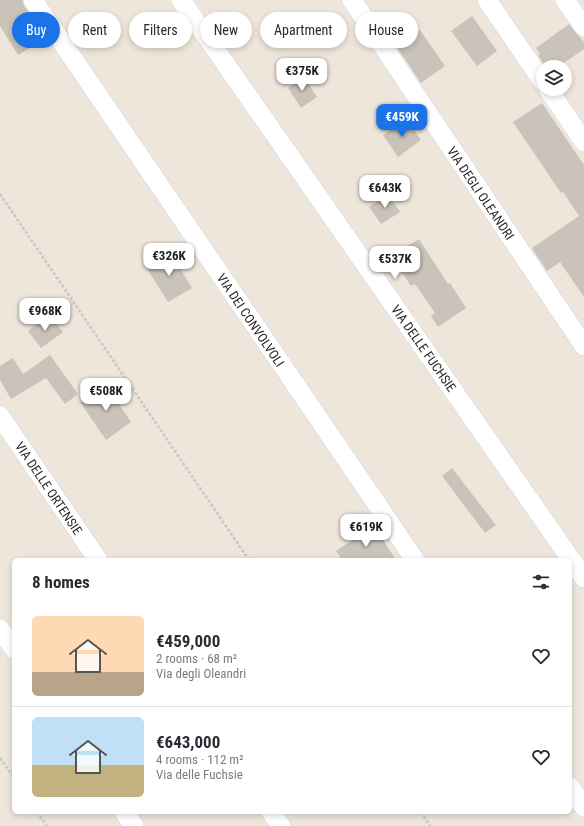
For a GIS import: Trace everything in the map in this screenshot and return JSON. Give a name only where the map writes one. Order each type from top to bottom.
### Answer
[{"type":"street","name":"VIA DEI CONVOLVOLI","points":[[33,0],[414,558]]},
{"type":"street","name":"VIA DELLE FUCHSIE","points":[[181,0],[570,558]]},
{"type":"street","name":"VIA DEGLI OLEANDRI","points":[[352,0],[584,346]]},
{"type":"street","points":[[487,0],[536,72]]},
{"type":"street","points":[[565,0],[584,27]]},
{"type":"street","points":[[553,96],[584,142]]},
{"type":"street","name":"VIA DELLE ORTENSIE","points":[[0,416],[97,558]]},
{"type":"street","name":"VIA DELLE FUCHSIE","points":[[572,561],[584,578]]},
{"type":"street","points":[[0,629],[12,647]]},
{"type":"street","points":[[572,790],[584,807]]},
{"type":"street","points":[[125,814],[134,826]]},
{"type":"street","points":[[272,814],[281,826]]},
{"type":"path","points":[[0,194],[248,558]]},
{"type":"path","points":[[0,758],[12,775]]},
{"type":"path","points":[[38,814],[47,826]]},
{"type":"path","points":[[422,814],[430,826]]},
{"type":"building","points":[[0,0],[22,0],[28,12],[12,12],[12,45],[0,26]]},
{"type":"building","points":[[472,16],[497,51],[477,66],[451,31]]},
{"type":"building","points":[[569,24],[584,42],[584,49],[568,60],[541,60],[538,55],[540,54],[536,48]]},
{"type":"building","points":[[420,30],[445,66],[421,83],[397,48],[418,48],[418,31]]},
{"type":"building","points":[[14,48],[30,48],[18,55]]},
{"type":"building","points":[[304,77],[317,97],[301,108],[288,88]]},
{"type":"building","points":[[542,103],[584,165],[584,297],[560,262],[547,271],[532,248],[579,216],[563,192],[561,193],[513,122]]},
{"type":"building","points":[[406,119],[421,140],[398,157],[383,135]]},
{"type":"building","points":[[388,194],[400,212],[381,224],[369,207]]},
{"type":"building","points":[[419,239],[448,284],[450,283],[466,308],[438,327],[431,316],[435,313],[415,284],[411,286],[391,256]]},
{"type":"building","points":[[170,252],[192,288],[168,302],[146,267]]},
{"type":"building","points":[[49,315],[63,332],[41,348],[28,331]]},
{"type":"building","points":[[50,355],[78,394],[65,404],[46,378],[11,399],[0,380],[0,366],[13,358],[23,374]]},
{"type":"building","points":[[106,385],[131,422],[106,440],[80,402]]},
{"type":"building","points":[[452,468],[496,525],[485,533],[442,476]]},
{"type":"building","points":[[374,526],[395,558],[341,558],[336,551]]}]
